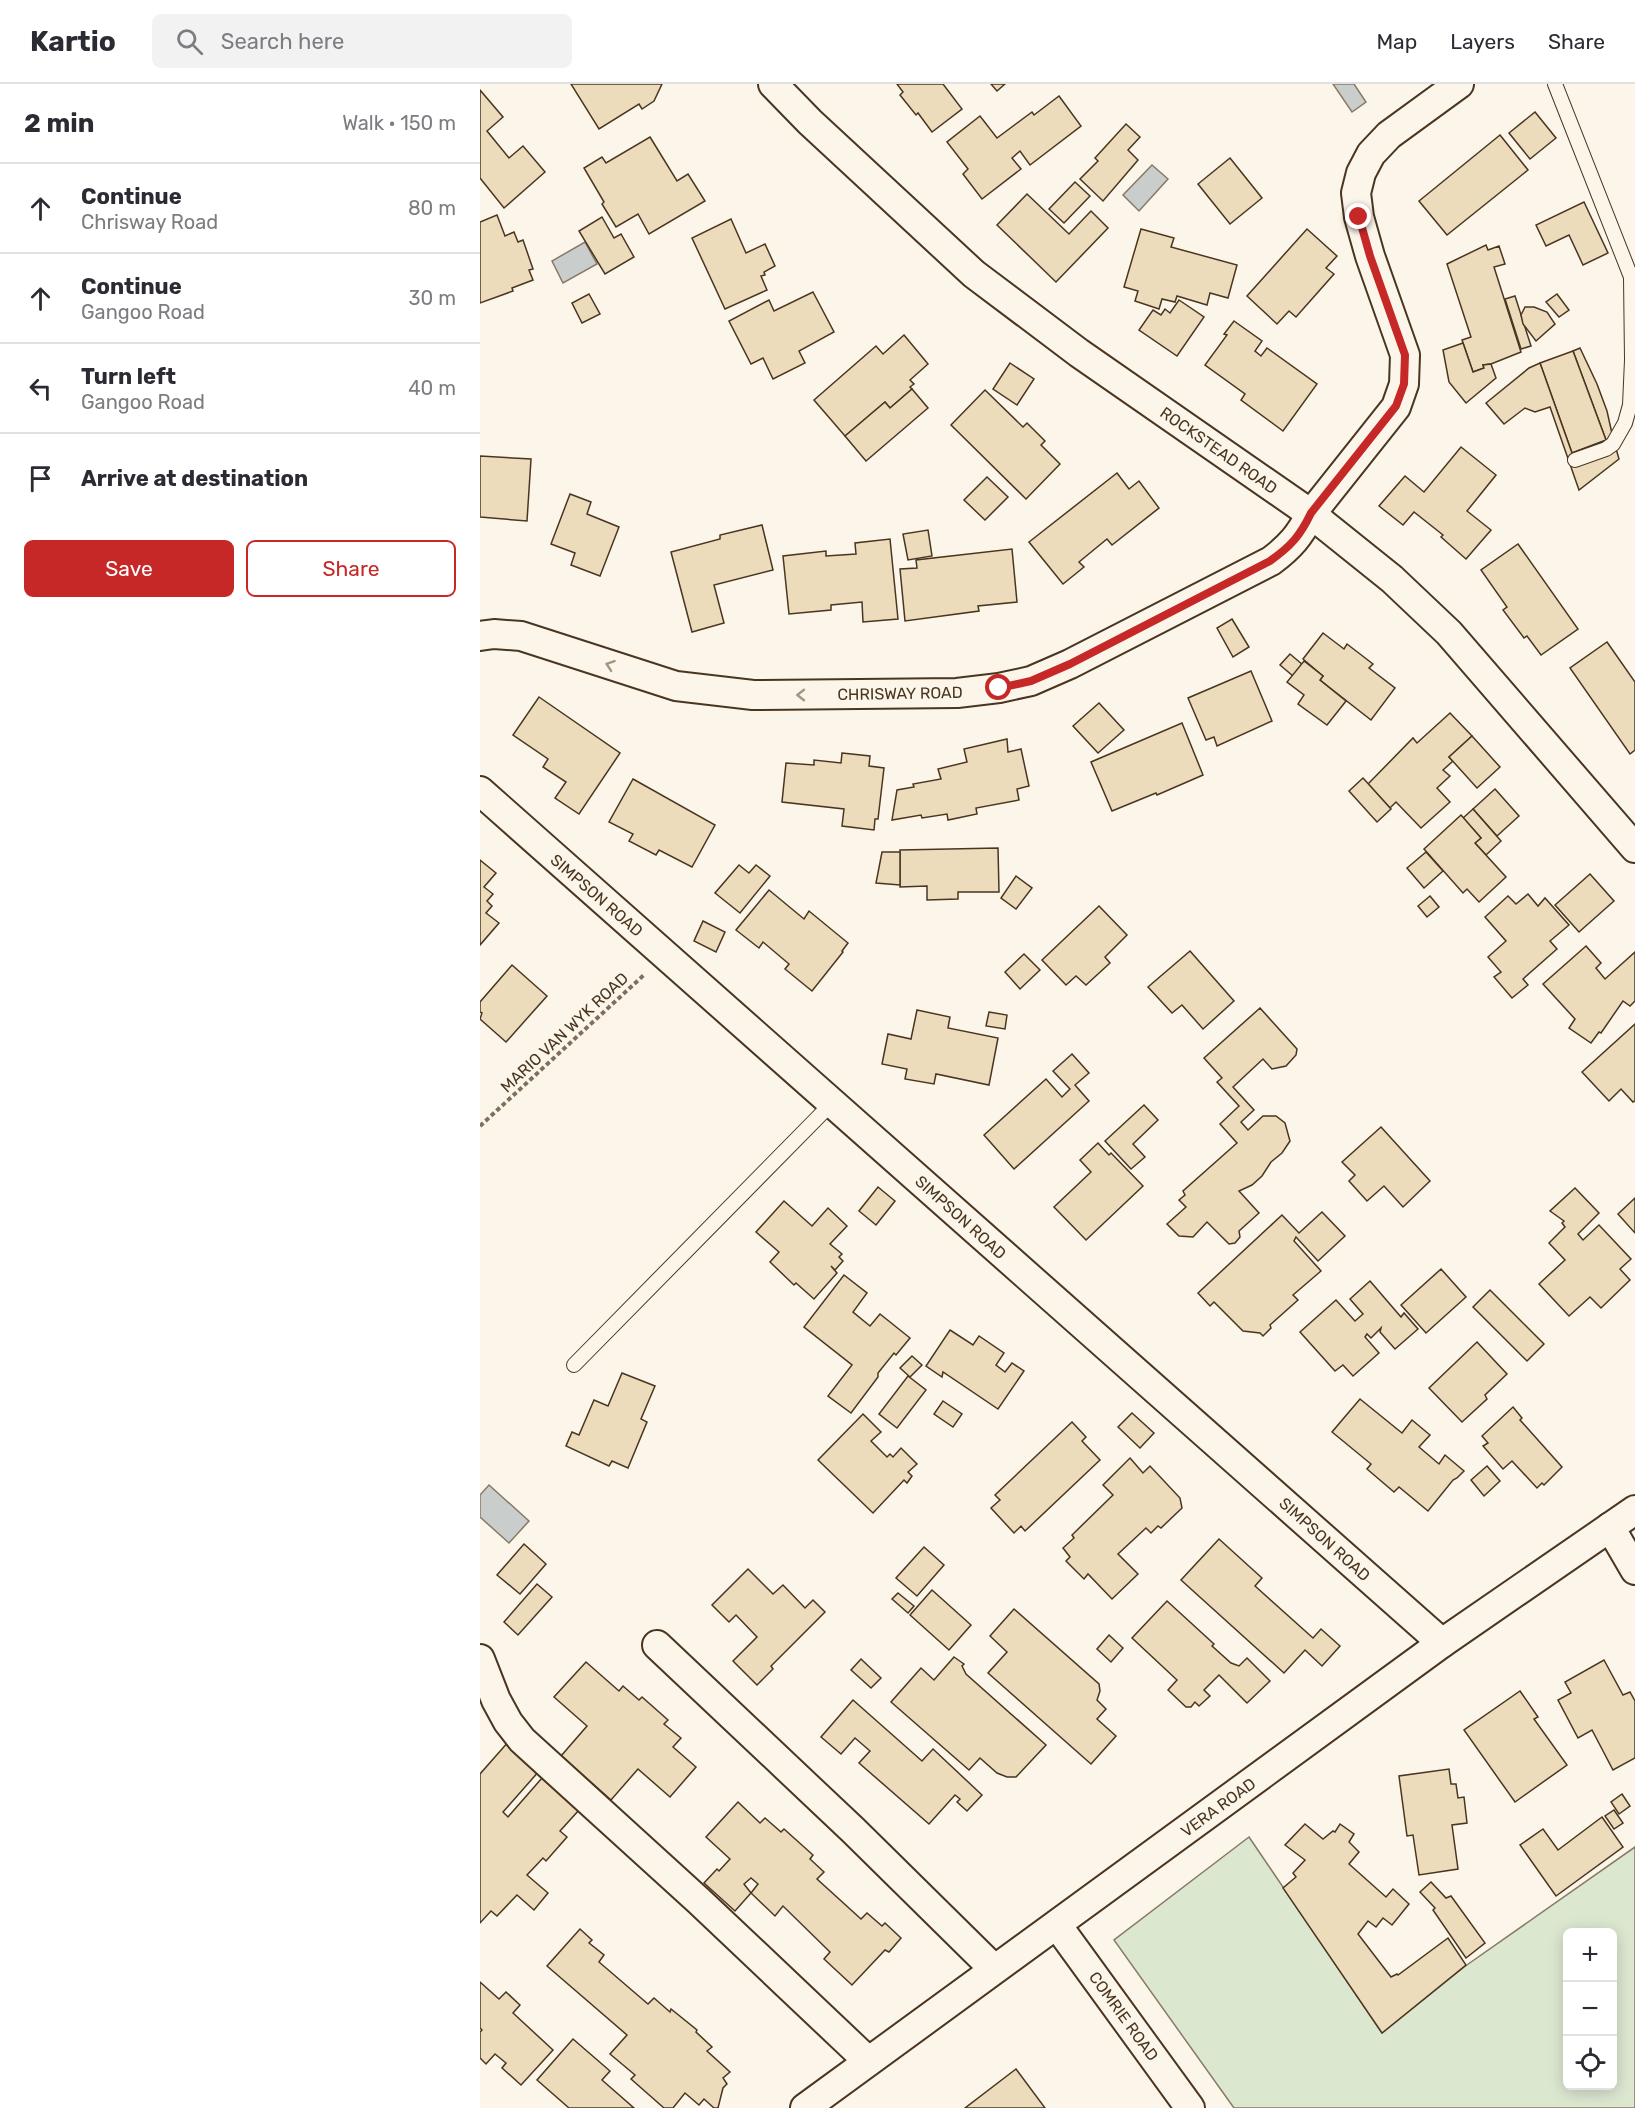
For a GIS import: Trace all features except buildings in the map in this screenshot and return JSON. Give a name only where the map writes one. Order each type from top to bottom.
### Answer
[{"type":"street","name":"ROCKSTEAD ROAD","points":[[773,84],[810,122],[974,274],[1079,353],[1311,513],[1392,579],[1449,633],[1635,848]]},
{"type":"street","name":"CHRISWAY ROAD","points":[[480,636],[494,634],[521,636],[676,686],[753,695],[957,693],[1031,681],[1070,664],[1270,561],[1290,546],[1301,533],[1311,513],[1396,406],[1404,384],[1405,355],[1370,256],[1359,217],[1356,194],[1361,173],[1371,154],[1389,135],[1459,84]]},
{"type":"street","name":"SIMPSON ROAD","points":[[480,791],[1442,1643]]},
{"type":"street","name":"VERA ROAD","points":[[805,2108],[1442,1643],[1635,1510]]},
{"type":"street","points":[[1610,1527],[1635,1570]]},
{"type":"street","points":[[657,1645],[853,1830],[993,1969]]},
{"type":"street","points":[[480,1659],[496,1700],[508,1722],[522,1740],[691,1893],[868,2061]]},
{"type":"street","name":"COMRIE ROAD","points":[[1057,1925],[1190,2108]]},
{"type":"lane","points":[[1555,84],[1631,277],[1632,360],[1629,405],[1625,423],[1613,444],[1606,449],[1575,460]]},
{"type":"lane","points":[[574,1365],[832,1103]]},
{"type":"path","name":"MARIO VAN WYK ROAD","points":[[480,1126],[665,955]]},
{"type":"green space","points":[[1249,1837],[1382,2033],[1464,1967],[1635,1847],[1635,2108],[1234,2108],[1114,1940]]},
{"type":"shaded area","points":[[1333,84],[1354,84],[1366,102],[1352,112]]},
{"type":"shaded area","points":[[1152,165],[1168,179],[1139,211],[1123,195]]},
{"type":"shaded area","points":[[585,242],[597,264],[563,283],[552,261]]},
{"type":"shaded area","points":[[489,1485],[529,1521],[509,1543],[480,1517],[480,1495]]},
{"type":"route","points":[[999,688],[1031,681],[1070,664],[1270,561],[1290,546],[1301,533],[1311,513],[1396,406],[1404,384],[1405,355],[1370,256],[1359,217]]}]
